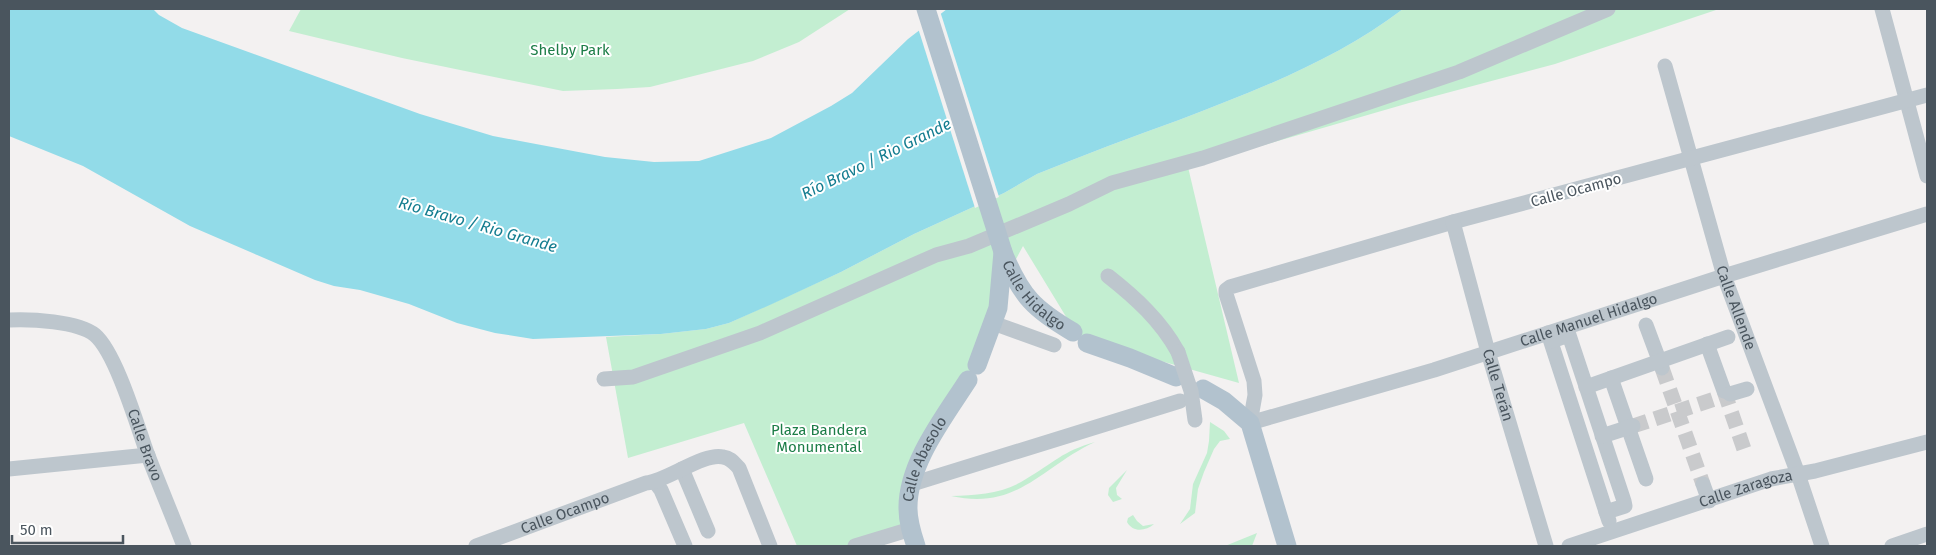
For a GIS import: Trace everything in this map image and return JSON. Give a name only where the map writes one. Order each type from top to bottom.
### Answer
[{"type":"main road","points":[[926,9],[1003,252]]},
{"type":"main road","name":"Calle Abasolo","points":[[913,538],[908,510],[912,484],[928,445],[973,373],[993,323],[1000,292],[1003,252]]},
{"type":"main road","name":"Calle Hidalgo","points":[[1003,252],[1020,289],[1049,318],[1080,338],[1176,377]]},
{"type":"main road","points":[[1205,391],[1235,409],[1250,423],[1287,546]]},
{"type":"street","points":[[604,379],[633,377],[760,333],[936,255],[969,246],[1069,204],[1112,183],[1203,158],[1459,72],[1608,9]]},
{"type":"street","points":[[1882,9],[1927,176]]},
{"type":"street","name":"Calle Allende","points":[[1666,66],[1690,159],[1724,276],[1798,474],[1822,546]]},
{"type":"street","name":"Calle Ocampo","points":[[1250,423],[1255,395],[1254,381],[1226,290],[1230,287],[1453,222],[1927,95]]},
{"type":"street","name":"Calle Manuel Hidalgo","points":[[1250,423],[1434,370],[1488,352],[1549,337],[1724,276],[1927,214]]},
{"type":"street","name":"Calle Terán","points":[[1453,222],[1488,352],[1546,546]]},
{"type":"street","points":[[1108,276],[1141,302],[1170,336],[1183,363],[1191,391],[1195,420]]},
{"type":"street","name":"Calle Bravo","points":[[9,320],[26,320],[74,326],[93,334],[104,344],[124,388],[184,546]]},
{"type":"street","points":[[993,323],[1054,345]]},
{"type":"street","points":[[1646,325],[1660,364]]},
{"type":"street","points":[[1606,512],[1625,506],[1569,335],[1549,337],[1606,512],[1613,532]]},
{"type":"street","points":[[1586,387],[1660,364],[1728,337]]},
{"type":"street","points":[[1708,344],[1727,393],[1747,388]]},
{"type":"street","points":[[1611,378],[1630,427],[1646,479]]},
{"type":"street","points":[[912,484],[1180,400]]},
{"type":"street","points":[[1602,436],[1630,427]]},
{"type":"street","name":"Calle Zaragoza","points":[[1569,546],[1771,479],[1927,442]]},
{"type":"street","points":[[9,469],[148,455]]},
{"type":"street","name":"Calle Ocampo","points":[[476,546],[646,483],[655,482],[714,457],[722,456],[731,460],[739,468],[770,546]]},
{"type":"street","points":[[682,469],[708,531]]},
{"type":"street","points":[[655,482],[661,490],[685,546]]},
{"type":"street","points":[[1703,484],[1709,501]]},
{"type":"street","points":[[1892,546],[1927,534]]},
{"type":"street","points":[[855,546],[913,538]]},
{"type":"green space","name":"Shelby Park","points":[[301,9],[850,9],[799,42],[753,61],[650,87],[563,91],[402,58],[289,31]]},
{"type":"green space","name":"Plaza Bandera Monumental","points":[[1403,9],[1719,9],[1555,64],[1409,103],[1188,167],[1239,383],[1079,338],[1023,246],[1006,278],[998,325],[911,478],[912,528],[854,546],[797,546],[744,423],[628,458],[606,337],[706,329],[729,323],[841,272],[914,234],[1004,193],[1037,174],[1208,109],[1323,59],[1351,44]]},
{"type":"green space","points":[[1210,422],[1224,431],[1230,439],[1220,441],[1214,449],[1198,489],[1195,513],[1180,524],[1190,509],[1193,484],[1207,453]]},
{"type":"green space","points":[[1095,442],[1012,492],[994,497],[974,499],[951,496],[981,494],[1008,488],[1026,479],[1066,453]]},
{"type":"green space","points":[[1127,470],[1116,488],[1117,495],[1122,499],[1113,502],[1108,495],[1109,488]]},
{"type":"green space","points":[[1133,515],[1143,526],[1154,524],[1140,530],[1133,528],[1127,522],[1128,518]]},
{"type":"green space","points":[[1257,533],[1252,546],[1225,546]]},
{"type":"water","name":"Río Bravo / Rio Grande","points":[[9,9],[153,9],[159,15],[182,28],[420,114],[493,136],[605,157],[654,162],[699,161],[771,138],[852,93],[908,39],[947,9],[1403,9],[1351,44],[1323,59],[1208,109],[1037,174],[1004,193],[914,234],[841,272],[729,323],[706,329],[661,334],[533,339],[495,333],[457,323],[409,304],[315,280],[190,226],[83,166],[9,136]]},
{"type":"pier","points":[[940,11],[999,197],[975,208],[918,28]]},
{"type":"tunnel","points":[[1662,368],[1703,484]]},
{"type":"tunnel","points":[[1724,391],[1746,455]]},
{"type":"tunnel","points":[[1633,426],[1730,394]]}]
